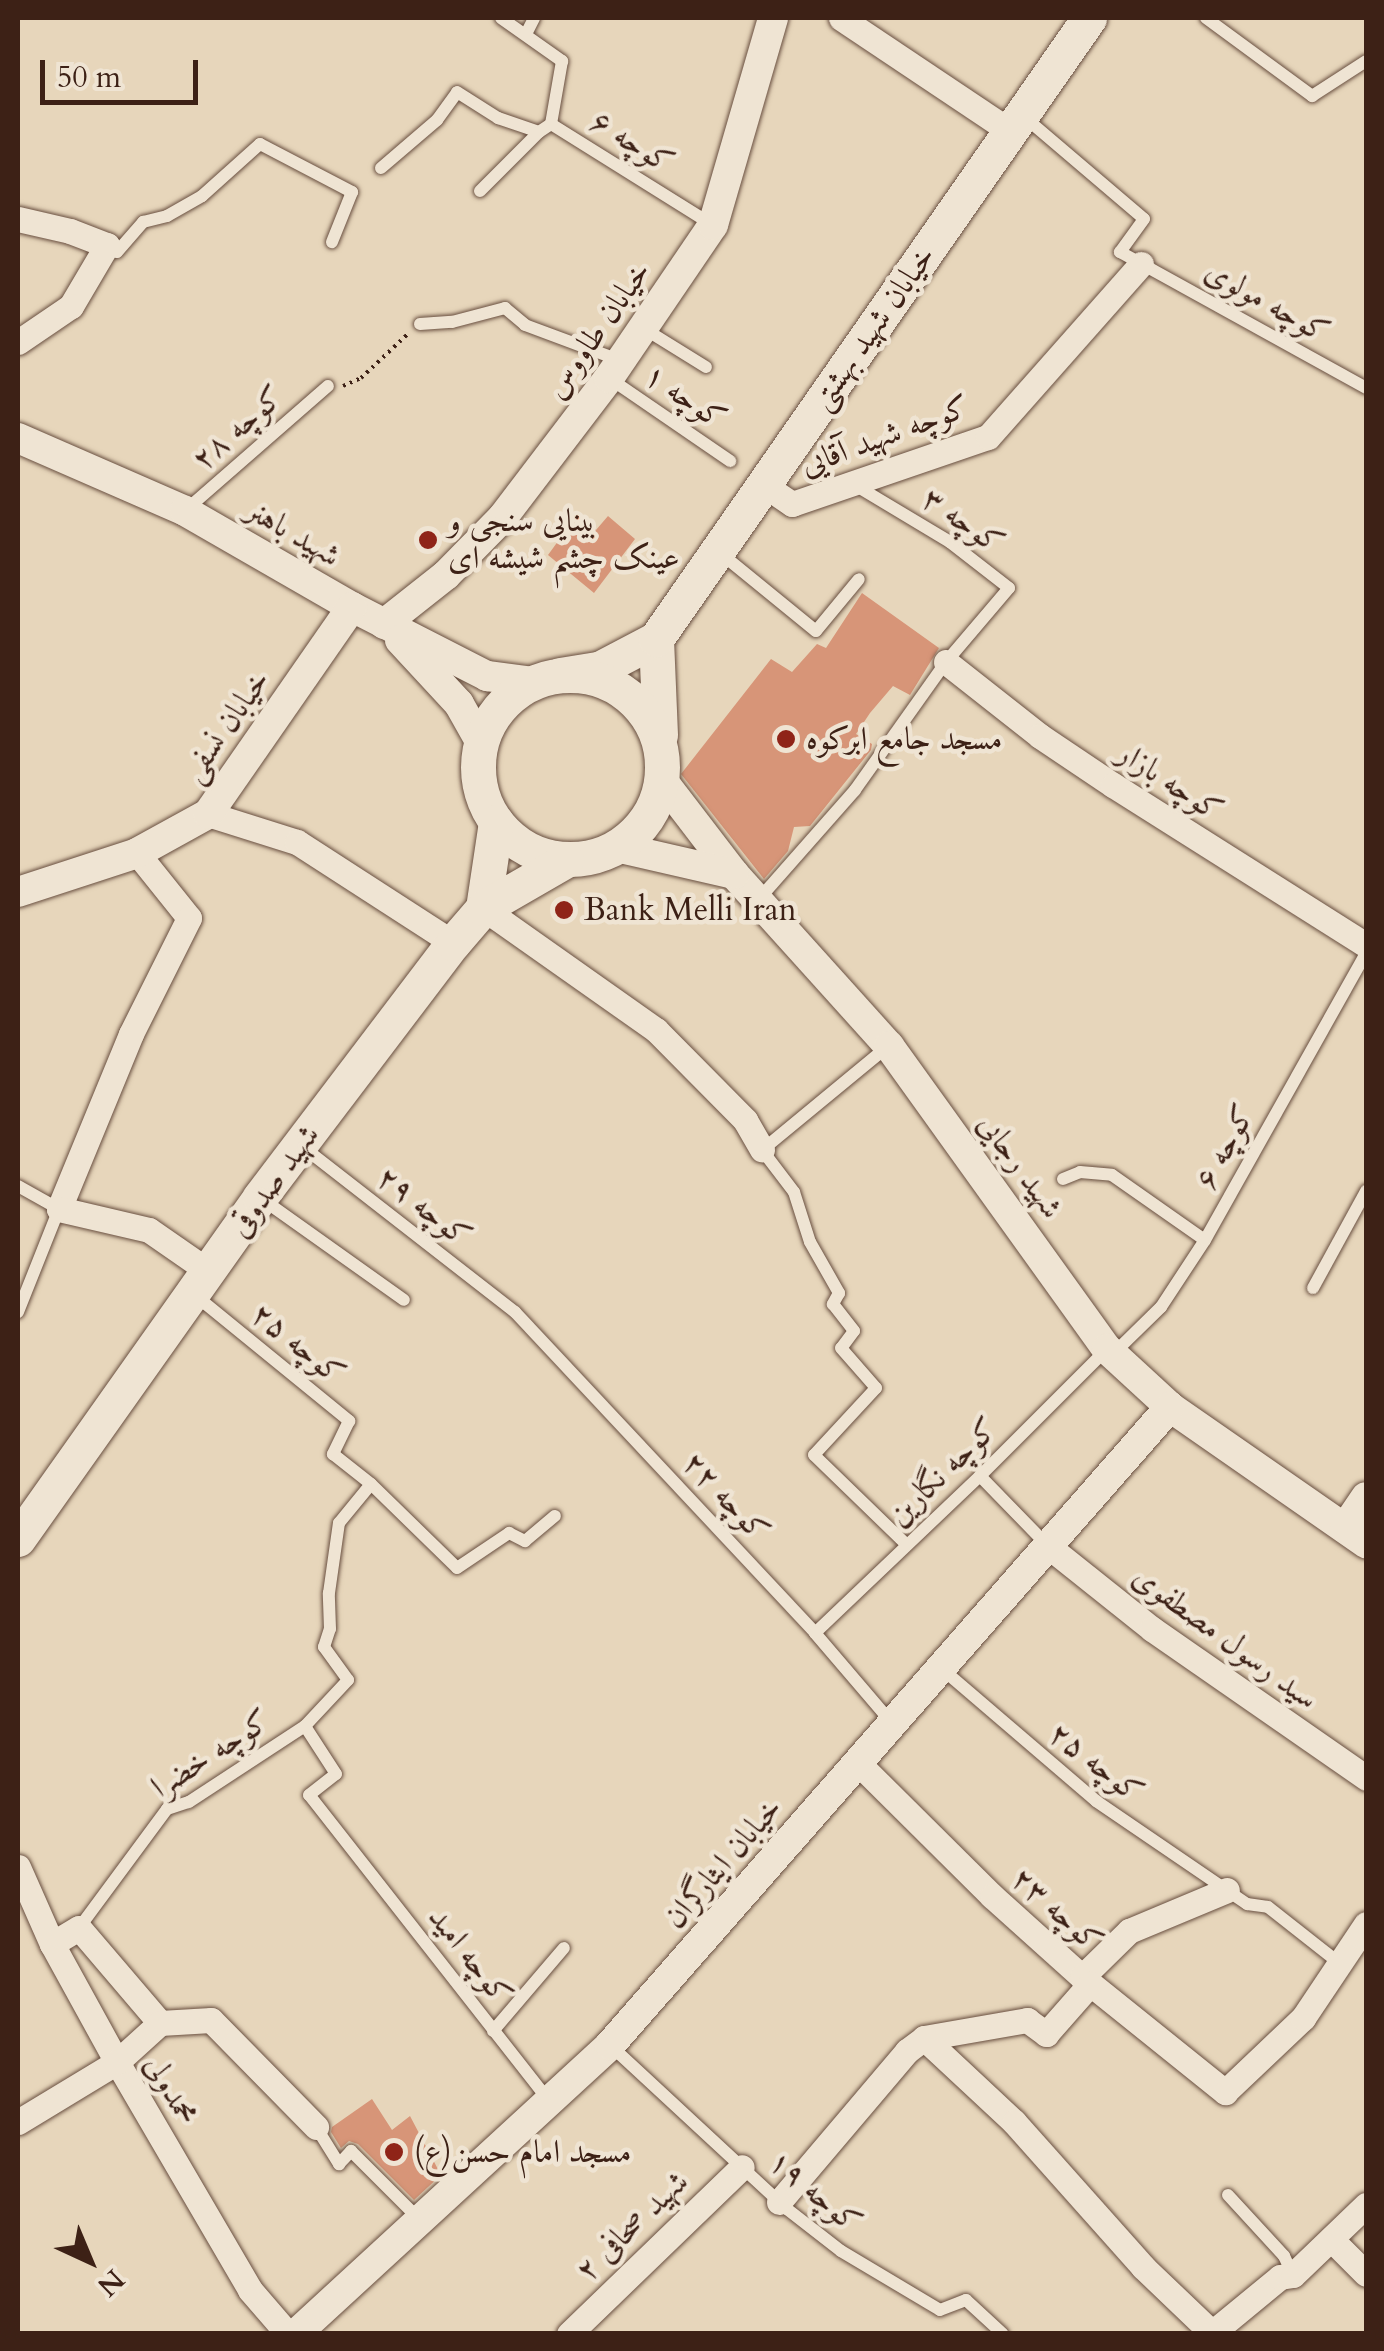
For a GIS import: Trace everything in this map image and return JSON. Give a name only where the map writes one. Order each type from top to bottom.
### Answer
[{"type":"main road","name":"خیابان شهید بهشتی","points":[[656,639],[1090,18]]},
{"type":"main road","points":[[656,639],[662,765],[654,807],[638,830],[616,847],[592,857],[566,860],[527,848],[496,822],[483,798],[478,770],[481,743],[501,707],[547,679],[599,669],[656,639]]},
{"type":"main road","points":[[547,679],[588,676],[614,685],[636,702],[653,724],[662,765]]},
{"type":"main road","points":[[483,908],[496,822]]},
{"type":"main road","name":"شهید صدوقی","points":[[18,1539],[260,1197],[453,943],[483,908],[566,860]]},
{"type":"street","name":"خیابان طاووس","points":[[384,624],[446,574],[503,517],[615,370],[713,225],[773,18]]},
{"type":"street","points":[[841,18],[1016,123]]},
{"type":"street","points":[[18,220],[70,230],[108,245],[71,306],[18,342]]},
{"type":"street","name":"کوچه شهید آقایی","points":[[764,485],[792,504],[988,438],[1141,264]]},
{"type":"street","name":"شهید باهنر","points":[[18,438],[185,511],[352,607],[486,676],[547,679]]},
{"type":"street","name":"خیابان نسفی","points":[[18,892],[137,853],[208,814],[352,607]]},
{"type":"street","points":[[384,624],[460,704],[481,743]]},
{"type":"street","name":"کوچه بازار","points":[[946,662],[1040,736],[1113,786],[1366,945]]},
{"type":"street","name":"شهید رجایی","points":[[662,765],[734,874],[889,1046],[1110,1351],[1170,1406],[1356,1536]]},
{"type":"street","points":[[208,814],[298,842],[453,943]]},
{"type":"street","points":[[616,847],[734,874]]},
{"type":"street","points":[[137,853],[189,918],[131,1034],[60,1209],[150,1230],[200,1282]]},
{"type":"street","points":[[483,908],[597,984],[656,1030],[744,1120],[762,1150]]},
{"type":"street","name":"خیابان ایثارگران","points":[[296,2334],[610,2045],[1170,1406]]},
{"type":"street","points":[[1356,1536],[1366,1496]]},
{"type":"street","name":"سید رسول مصطفوی","points":[[1048,1546],[1152,1629],[1366,1778]]},
{"type":"street","name":"کوچه ۲۳","points":[[858,1763],[992,1896],[1086,1980],[1225,2092],[1303,2018],[1338,1962]]},
{"type":"street","name":"محمدولی","points":[[18,1867],[52,1944],[117,2062],[250,2290],[288,2334]]},
{"type":"street","points":[[779,2202],[907,2051],[924,2038],[1027,2020],[1046,2034],[1086,1980],[1130,1931],[1227,1890]]},
{"type":"street","points":[[1338,1962],[1366,1924]]},
{"type":"street","points":[[52,1944],[79,1928],[160,2023]]},
{"type":"street","points":[[18,2122],[117,2062],[160,2023],[211,2020],[316,2127]]},
{"type":"street","points":[[924,2038],[1014,2122],[1142,2267],[1212,2333],[1280,2276],[1293,2275],[1366,2204]]},
{"type":"street","name":"شهید صحافی ۲","points":[[569,2334],[742,2167]]},
{"type":"street","points":[[1331,2239],[1366,2274]]},
{"type":"lane","points":[[480,190],[545,128],[562,61],[501,18]]},
{"type":"lane","points":[[526,34],[534,18]]},
{"type":"lane","points":[[1206,18],[1312,96],[1366,61]]},
{"type":"lane","name":"کوچه ۶","points":[[381,168],[437,120],[457,92],[498,118],[545,128],[713,225]]},
{"type":"lane","points":[[1016,123],[1144,219],[1120,252],[1141,264]]},
{"type":"lane","points":[[108,245],[118,252],[143,222],[167,216],[202,196],[260,144],[352,192],[332,242]]},
{"type":"lane","name":"کوچه مولوی","points":[[1141,264],[1365,385]]},
{"type":"lane","name":"کوچه ۱","points":[[420,324],[452,322],[505,308],[525,325],[615,370],[730,461]]},
{"type":"lane","points":[[643,328],[706,368]]},
{"type":"lane","name":"کوچه ۲۸","points":[[185,511],[328,386]]},
{"type":"lane","name":"کوچه ۳","points":[[852,484],[950,542],[1009,588],[946,662]]},
{"type":"lane","points":[[718,551],[816,631],[859,579]]},
{"type":"lane","points":[[759,899],[855,790],[946,662]]},
{"type":"lane","name":"کوچه ۶","points":[[1110,1351],[1160,1307],[1205,1240],[1366,953]]},
{"type":"lane","points":[[889,1046],[762,1150],[794,1192],[810,1242],[839,1294],[833,1304],[854,1331],[842,1348],[876,1388],[814,1455],[907,1546]]},
{"type":"lane","name":"کوچه ۲۹","points":[[300,1145],[515,1312]]},
{"type":"lane","points":[[1063,1179],[1080,1172],[1112,1174],[1205,1240]]},
{"type":"lane","points":[[18,1186],[60,1209],[18,1312]]},
{"type":"lane","points":[[1312,1288],[1366,1191]]},
{"type":"lane","points":[[260,1197],[404,1300]]},
{"type":"lane","name":"کوچه ۲۵","points":[[200,1282],[349,1421],[333,1454],[371,1484]]},
{"type":"lane","name":"کوچه ۲۲","points":[[515,1312],[814,1632],[892,1724]]},
{"type":"lane","name":"کوچه نگارین","points":[[814,1632],[1110,1351]]},
{"type":"lane","points":[[980,1476],[1048,1546]]},
{"type":"lane","points":[[371,1484],[456,1568],[509,1532],[525,1541],[555,1516]]},
{"type":"lane","name":"کوچه خضرا","points":[[79,1928],[166,1808],[189,1802],[305,1726],[348,1680],[324,1647],[330,1630],[329,1593],[340,1523],[371,1484]]},
{"type":"lane","name":"کوچه ۲۵","points":[[941,1668],[1096,1801],[1247,1904],[1268,1907],[1338,1962]]},
{"type":"lane","name":"کوچه امید","points":[[305,1726],[336,1774],[309,1795],[550,2102]]},
{"type":"lane","points":[[492,2031],[564,1948]]},
{"type":"lane","name":"کوچه ۱۹","points":[[610,2045],[779,2202],[841,2252],[940,2310],[966,2300],[1003,2334]]},
{"type":"lane","points":[[316,2127],[339,2164],[352,2152],[420,2220]]},
{"type":"lane","points":[[1228,2195],[1284,2256],[1293,2275]]},
{"type":"path","points":[[328,386],[341,386],[361,378],[420,324]]},
{"type":"building","points":[[577,515],[596,530],[608,516],[635,539],[594,593],[548,555]]},
{"type":"building","name":"مسجد جامع ابرکوه","points":[[862,593],[939,648],[910,695],[893,686],[870,713],[856,734],[872,744],[871,750],[810,826],[794,827],[788,851],[764,879],[681,774],[771,659],[792,672],[817,644],[826,648]]},
{"type":"building","name":"مسجد امام حسن(ع)","points":[[372,2099],[392,2130],[410,2116],[441,2175],[414,2200],[358,2144],[349,2141],[341,2148],[331,2132],[332,2127]]},
{"type":"place","name":"بینایی سنجی و عینک چشم شیشه ای","points":[[428,540]]},
{"type":"place","name":"مسجد جامع ابرکوه","points":[[786,739]]},
{"type":"place","name":"Bank Melli Iran","points":[[564,910]]},
{"type":"place","name":"مسجد امام حسن(ع)","points":[[394,2152]]}]
